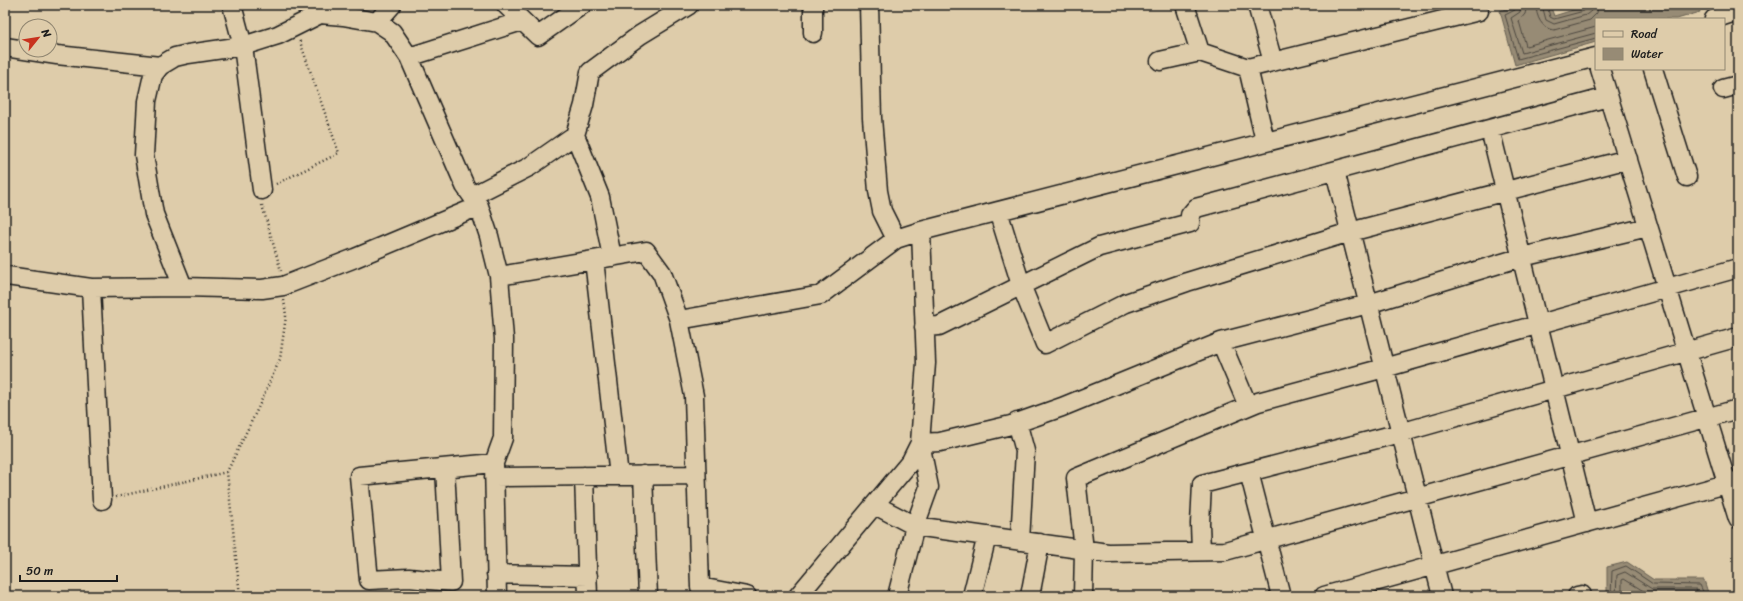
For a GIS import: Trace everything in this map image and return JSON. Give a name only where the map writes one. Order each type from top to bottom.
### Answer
[{"type":"street","points":[[232,5],[243,46],[262,190]]},
{"type":"street","points":[[377,22],[392,5]]},
{"type":"street","points":[[506,5],[538,36],[582,5]]},
{"type":"street","points":[[7,276],[91,288],[183,287],[262,289],[283,286],[355,258],[475,201],[529,167],[575,134],[584,105],[590,72],[640,35],[689,5]]},
{"type":"street","points":[[812,5],[813,33]]},
{"type":"street","points":[[869,5],[872,118],[878,191],[882,211],[896,239]]},
{"type":"street","points":[[1185,5],[1200,52]]},
{"type":"street","points":[[1257,5],[1273,62]]},
{"type":"street","points":[[183,287],[154,214],[144,155],[147,101],[153,75],[160,66],[175,57],[243,46],[278,35],[320,14],[339,10],[377,22],[392,32],[409,57],[465,186],[475,201],[489,236],[499,276],[504,339],[503,438],[494,470],[497,596]]},
{"type":"street","points":[[1160,60],[1200,52],[1248,68],[1479,11]]},
{"type":"street","points":[[1717,18],[1738,11]]},
{"type":"street","points":[[409,57],[522,21]]},
{"type":"street","points":[[5,47],[57,55],[160,66]]},
{"type":"street","points":[[679,320],[821,295],[896,239],[920,231],[1595,57]]},
{"type":"street","points":[[1248,68],[1265,141]]},
{"type":"street","points":[[1600,70],[1707,418],[1732,483],[1738,519]]},
{"type":"street","points":[[1653,70],[1687,177]]},
{"type":"street","points":[[924,327],[939,326],[1099,247],[1190,223],[1190,214],[1196,208],[1608,97]]},
{"type":"street","points":[[1490,129],[1587,523]]},
{"type":"street","points":[[575,134],[600,196],[612,257]]},
{"type":"street","points":[[998,211],[1022,285],[1046,344],[1133,301],[1188,282],[1350,232],[1628,160]]},
{"type":"street","points":[[1335,171],[1442,596]]},
{"type":"street","points":[[920,443],[940,442],[1017,422],[1062,407],[1221,342],[1368,304],[1522,257],[1648,227]]},
{"type":"street","points":[[897,596],[915,526],[929,487],[920,443],[926,363],[920,231]]},
{"type":"street","points":[[499,276],[646,251],[662,273],[679,320],[694,396],[699,591],[747,596]]},
{"type":"street","points":[[594,260],[619,476]]},
{"type":"street","points":[[1083,596],[1084,550],[1076,478],[1258,402],[1738,268]]},
{"type":"street","points":[[91,288],[102,500]]},
{"type":"street","points":[[1201,551],[1200,524],[1202,484],[1400,433],[1738,337]]},
{"type":"street","points":[[1221,342],[1248,406]]},
{"type":"street","points":[[875,505],[915,526],[1084,550],[1108,553],[1225,550],[1738,409]]},
{"type":"street","points":[[1017,422],[1025,451],[1020,541]]},
{"type":"street","points":[[802,595],[911,461],[920,443]]},
{"type":"street","points":[[445,468],[451,582],[409,578],[369,580],[359,476],[445,468],[584,476],[696,475]]},
{"type":"street","points":[[1249,472],[1281,596]]},
{"type":"street","points":[[584,476],[588,596]]},
{"type":"street","points":[[643,476],[648,596]]},
{"type":"street","points":[[1324,596],[1732,483]]},
{"type":"street","points":[[972,596],[987,536]]},
{"type":"street","points":[[1030,596],[1040,543]]},
{"type":"street","points":[[496,574],[588,576]]},
{"type":"path","points":[[240,596],[227,472],[280,359],[286,316],[280,265],[259,194],[262,190],[340,153],[295,26]]},
{"type":"path","points":[[102,500],[227,472]]},
{"type":"water","points":[[1518,5],[1550,5],[1554,16],[1589,5],[1698,5],[1700,12],[1680,18],[1595,18],[1595,42],[1515,65],[1500,11]]},
{"type":"water","points":[[1627,562],[1654,580],[1704,580],[1709,596],[1607,596],[1607,567]]}]
